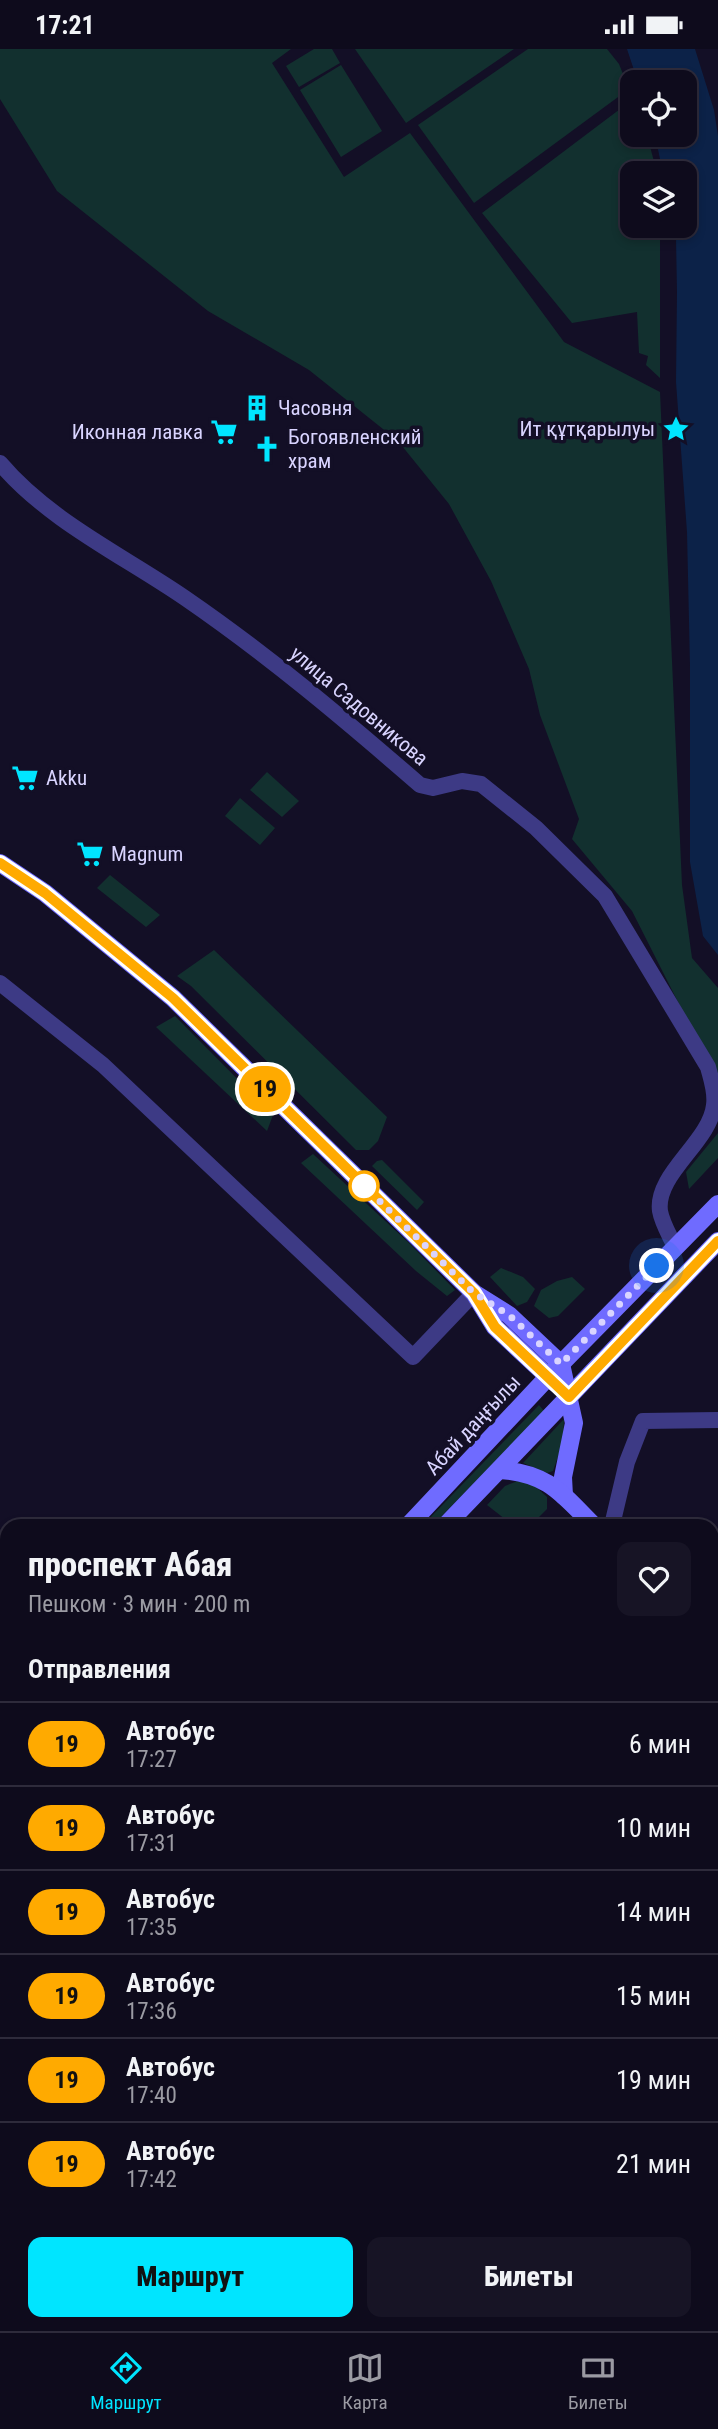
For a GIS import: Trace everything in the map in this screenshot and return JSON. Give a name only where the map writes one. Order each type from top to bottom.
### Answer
[{"type":"main road","points":[[0,863],[45,893],[173,998],[474,1293],[495,1327],[554,1370],[569,1397],[574,1423],[563,1477],[564,1496]]},
{"type":"main road","name":"Абай даңғылы","points":[[415,1519],[554,1370],[718,1204]]},
{"type":"main road","points":[[452,1519],[718,1241]]},
{"type":"main road","points":[[500,1470],[518,1471],[547,1481],[587,1519]]},
{"type":"street","name":"улица Садовникова","points":[[0,463],[40,503],[185,598],[273,662],[420,785],[433,788],[462,781],[481,784],[536,828],[605,897],[708,1067],[714,1092],[710,1121],[667,1184],[660,1200],[660,1212],[676,1247]]},
{"type":"street","points":[[0,983],[103,1065],[412,1357],[474,1293]]},
{"type":"street","points":[[613,1519],[627,1462],[643,1420],[718,1420]]},
{"type":"green space","points":[[0,49],[291,49],[272,63],[344,177],[410,133],[564,342],[660,392],[682,885],[692,958],[718,988],[718,1081],[632,911],[572,839],[579,819],[540,715],[529,669],[491,581],[449,504],[398,441],[309,370],[208,311],[57,191],[0,99]]},
{"type":"green space","points":[[314,49],[332,49],[340,63],[299,87],[286,66]]},
{"type":"green space","points":[[355,49],[514,49],[406,123]]},
{"type":"green space","points":[[528,49],[607,49],[621,70],[620,96],[474,203],[418,125]]},
{"type":"green space","points":[[341,65],[382,131],[341,157],[300,90]]},
{"type":"green space","points":[[620,109],[620,147],[650,147],[654,161],[620,161],[620,238],[660,238],[660,378],[646,365],[648,356],[639,353],[637,312],[572,323],[482,213]]},
{"type":"green space","points":[[267,772],[299,801],[282,817],[250,790]]},
{"type":"green space","points":[[240,798],[275,828],[260,845],[225,816]]},
{"type":"green space","points":[[110,875],[160,915],[146,927],[97,888]]},
{"type":"green space","points":[[214,950],[387,1117],[378,1141],[369,1150],[356,1150],[191,986],[177,976]]},
{"type":"green space","points":[[175,1016],[273,1115],[267,1131],[156,1027]]},
{"type":"green space","points":[[718,1133],[718,1158],[689,1189],[686,1172]]},
{"type":"green space","points":[[313,1154],[455,1290],[447,1296],[416,1271],[301,1163]]},
{"type":"green space","points":[[382,1160],[424,1202],[417,1210],[372,1166]]},
{"type":"green space","points":[[501,1268],[523,1277],[535,1289],[527,1302],[517,1306],[490,1277]]},
{"type":"green space","points":[[572,1277],[585,1289],[558,1316],[549,1318],[534,1306],[541,1290],[557,1281]]},
{"type":"green space","points":[[539,1405],[544,1411],[439,1519],[429,1519]]},
{"type":"green space","points":[[564,1419],[563,1442],[553,1471],[547,1473],[523,1463]]},
{"type":"green space","points":[[520,1480],[533,1484],[547,1497],[547,1509],[537,1519],[505,1519],[487,1505],[505,1486]]},
{"type":"water","points":[[627,49],[695,49],[714,110],[718,136],[718,955],[703,936],[690,862],[687,532],[676,382],[676,238],[697,238],[697,161],[660,161],[658,147],[697,147],[697,70],[634,70]]},
{"type":"bus line","name":"19","points":[[0,863],[45,893],[173,998],[474,1293],[495,1327],[569,1397],[718,1241]]},
{"type":"place","name":"Часовня","points":[[257,408]]},
{"type":"place","name":"Ит құтқарылуы","points":[[676,429]]},
{"type":"place","name":"Иконная лавка","points":[[224,432]]},
{"type":"place","name":"Богоявленский храм","points":[[267,449]]},
{"type":"place","name":"Akku","points":[[25,778]]},
{"type":"place","name":"Magnum","points":[[90,854]]},
{"type":"route","points":[[364,1186],[474,1293],[509,1315],[561,1364],[657,1266]]}]
